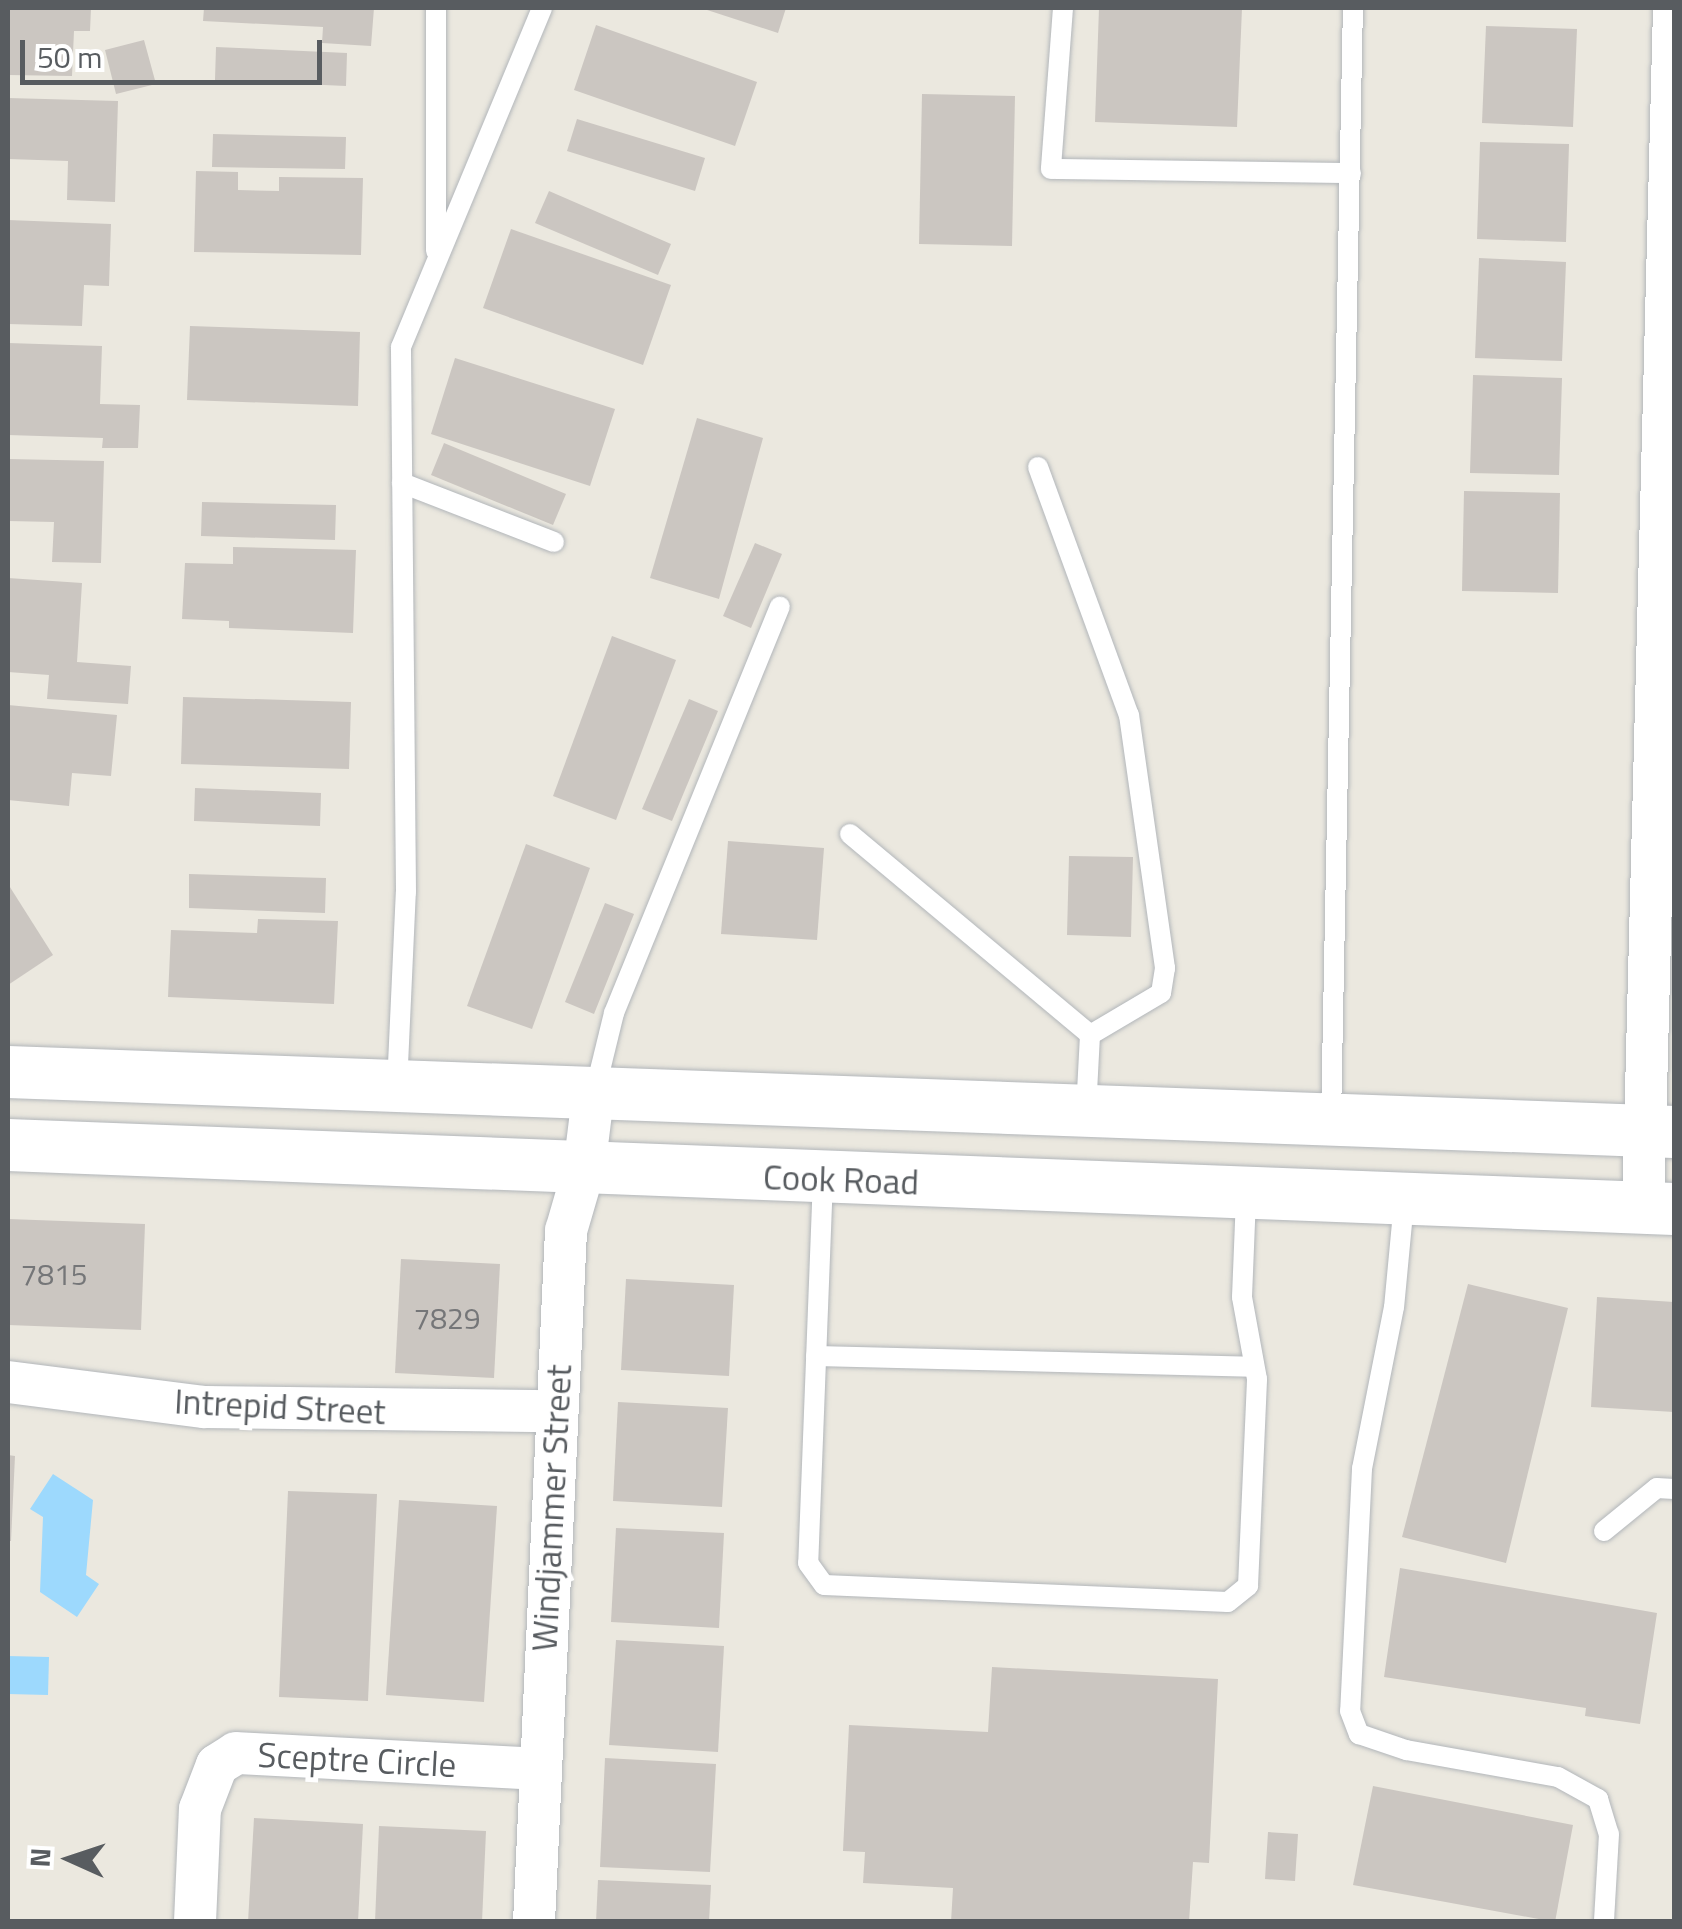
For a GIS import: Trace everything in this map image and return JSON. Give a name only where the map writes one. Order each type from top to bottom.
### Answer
[{"type":"street","points":[[1659,1208],[1674,8]]},
{"type":"street","name":"Cook Road","points":[[8,1072],[594,1098],[1661,1132]]},
{"type":"street","name":"Windjammer Street","points":[[534,1922],[554,1411],[566,1231],[584,1169],[594,1098]]},
{"type":"street","name":"Cook Road","points":[[8,1145],[1246,1196],[1659,1208]]},
{"type":"street","name":"Intrepid Street","points":[[8,1382],[204,1407],[554,1411]]},
{"type":"street","name":"Sceptre Circle","points":[[195,1922],[200,1809],[217,1765],[236,1753],[540,1769]]},
{"type":"lane","points":[[436,8],[436,263]]},
{"type":"lane","points":[[397,1090],[406,892],[402,347],[542,8]]},
{"type":"lane","points":[[1063,8],[1052,170],[1350,173]]},
{"type":"lane","points":[[1330,1121],[1353,8]]},
{"type":"lane","points":[[1038,466],[1129,715],[1165,968],[1160,993],[1090,1034]]},
{"type":"lane","points":[[402,483],[554,542]]},
{"type":"lane","points":[[594,1098],[614,1012],[780,607]]},
{"type":"lane","points":[[850,834],[1090,1034]]},
{"type":"lane","points":[[1086,1113],[1090,1034]]},
{"type":"lane","points":[[822,1178],[808,1563],[824,1584],[1228,1602],[1248,1586],[1257,1380],[1242,1298],[1246,1196]]},
{"type":"lane","points":[[1404,1202],[1394,1306],[1362,1469],[1350,1711],[1359,1734],[1406,1750],[1558,1777],[1598,1799],[1609,1834],[1604,1922]]},
{"type":"lane","points":[[816,1356],[1252,1367]]},
{"type":"lane","points":[[1604,1531],[1657,1488],[1674,1488]]},
{"type":"water","points":[[53,1474],[93,1500],[86,1575],[99,1584],[77,1617],[40,1592],[43,1517],[30,1509]]},
{"type":"water","points":[[8,1656],[49,1657],[48,1695],[8,1694]]},
{"type":"building","points":[[8,8],[91,8],[90,31],[74,31],[72,76],[8,75]]},
{"type":"building","points":[[204,8],[374,8],[371,46],[322,43],[323,27],[203,21]]},
{"type":"building","points":[[701,8],[786,8],[778,33]]},
{"type":"building","points":[[1099,8],[1242,8],[1237,127],[1095,122]]},
{"type":"building","points":[[596,25],[757,82],[735,146],[574,90]]},
{"type":"building","points":[[1486,26],[1577,29],[1573,127],[1482,123]]},
{"type":"building","points":[[144,40],[156,84],[116,94],[105,50]]},
{"type":"building","points":[[216,47],[347,53],[346,86],[215,80]]},
{"type":"building","points":[[922,94],[1015,96],[1012,246],[919,244]]},
{"type":"building","points":[[8,98],[118,101],[115,202],[67,200],[68,161],[8,159]]},
{"type":"building","points":[[577,119],[705,158],[695,191],[567,151]]},
{"type":"building","points":[[213,134],[346,137],[345,169],[212,167]]},
{"type":"building","points":[[1480,142],[1569,144],[1566,242],[1477,239]]},
{"type":"building","points":[[196,171],[238,172],[238,190],[279,191],[279,177],[363,178],[361,255],[194,252]]},
{"type":"building","points":[[549,191],[671,244],[658,275],[535,223]]},
{"type":"building","points":[[8,220],[111,224],[109,286],[84,285],[82,326],[8,324]]},
{"type":"building","points":[[511,229],[671,285],[643,365],[483,308]]},
{"type":"building","points":[[1479,258],[1566,262],[1562,361],[1475,358]]},
{"type":"building","points":[[190,326],[360,332],[358,406],[187,400]]},
{"type":"building","points":[[8,343],[102,346],[100,404],[140,405],[138,448],[102,448],[103,438],[8,435]]},
{"type":"building","points":[[455,358],[615,409],[590,486],[431,434]]},
{"type":"building","points":[[1473,375],[1562,378],[1559,475],[1470,473]]},
{"type":"building","points":[[697,418],[763,438],[719,599],[650,578]]},
{"type":"building","points":[[444,443],[566,494],[553,525],[431,475]]},
{"type":"building","points":[[8,459],[104,461],[101,563],[52,562],[54,522],[8,521]]},
{"type":"building","points":[[1464,491],[1560,493],[1558,593],[1462,591]]},
{"type":"building","points":[[202,502],[336,505],[335,540],[201,536]]},
{"type":"building","points":[[755,543],[782,554],[751,628],[723,616]]},
{"type":"building","points":[[233,547],[356,550],[353,633],[229,628],[229,621],[182,619],[185,563],[233,564]]},
{"type":"building","points":[[8,578],[82,583],[77,662],[131,666],[128,704],[47,699],[49,675],[8,672]]},
{"type":"building","points":[[612,636],[676,660],[616,820],[553,796]]},
{"type":"building","points":[[183,697],[351,702],[349,769],[181,764]]},
{"type":"building","points":[[689,699],[718,711],[672,821],[642,809]]},
{"type":"building","points":[[8,705],[117,715],[111,776],[72,773],[69,806],[8,800]]},
{"type":"building","points":[[195,788],[321,793],[320,826],[194,821]]},
{"type":"building","points":[[728,841],[824,848],[817,940],[721,934]]},
{"type":"building","points":[[526,844],[590,868],[532,1029],[467,1006]]},
{"type":"building","points":[[1069,856],[1133,857],[1131,937],[1067,935]]},
{"type":"building","points":[[189,874],[326,878],[325,913],[189,908]]},
{"type":"building","points":[[8,884],[53,955],[8,985]]},
{"type":"building","points":[[605,903],[634,914],[594,1014],[565,1002]]},
{"type":"building","points":[[258,919],[338,921],[334,1004],[168,997],[171,930],[257,933]]},
{"type":"building","points":[[8,1219],[145,1224],[141,1330],[8,1325]]},
{"type":"building","points":[[401,1259],[500,1264],[494,1378],[395,1373]]},
{"type":"building","points":[[626,1279],[734,1285],[729,1376],[621,1370]]},
{"type":"building","points":[[1468,1284],[1568,1308],[1506,1563],[1402,1537]]},
{"type":"building","points":[[1597,1297],[1674,1302],[1674,1412],[1591,1407]]},
{"type":"building","points":[[618,1402],[728,1408],[722,1507],[613,1501]]},
{"type":"building","points":[[8,1455],[15,1456],[11,1541],[8,1541]]},
{"type":"building","points":[[288,1491],[377,1494],[368,1701],[279,1697]]},
{"type":"building","points":[[399,1500],[497,1506],[484,1702],[386,1695]]},
{"type":"building","points":[[616,1528],[724,1533],[719,1628],[611,1622]]},
{"type":"building","points":[[1400,1568],[1657,1613],[1640,1724],[1585,1716],[1586,1708],[1384,1677]]},
{"type":"building","points":[[616,1640],[724,1646],[718,1752],[609,1745]]},
{"type":"building","points":[[992,1667],[1218,1679],[1209,1863],[1193,1862],[1189,1922],[951,1922],[953,1888],[863,1883],[865,1852],[843,1851],[849,1725],[988,1732]]},
{"type":"building","points":[[605,1758],[716,1764],[710,1872],[600,1867]]},
{"type":"building","points":[[1373,1786],[1573,1825],[1555,1922],[1353,1885]]},
{"type":"building","points":[[254,1818],[363,1824],[358,1922],[248,1922]]},
{"type":"building","points":[[379,1826],[486,1831],[482,1922],[375,1922]]},
{"type":"building","points":[[1268,1832],[1298,1834],[1295,1881],[1265,1879]]},
{"type":"building","points":[[598,1880],[711,1885],[709,1922],[596,1922]]}]
